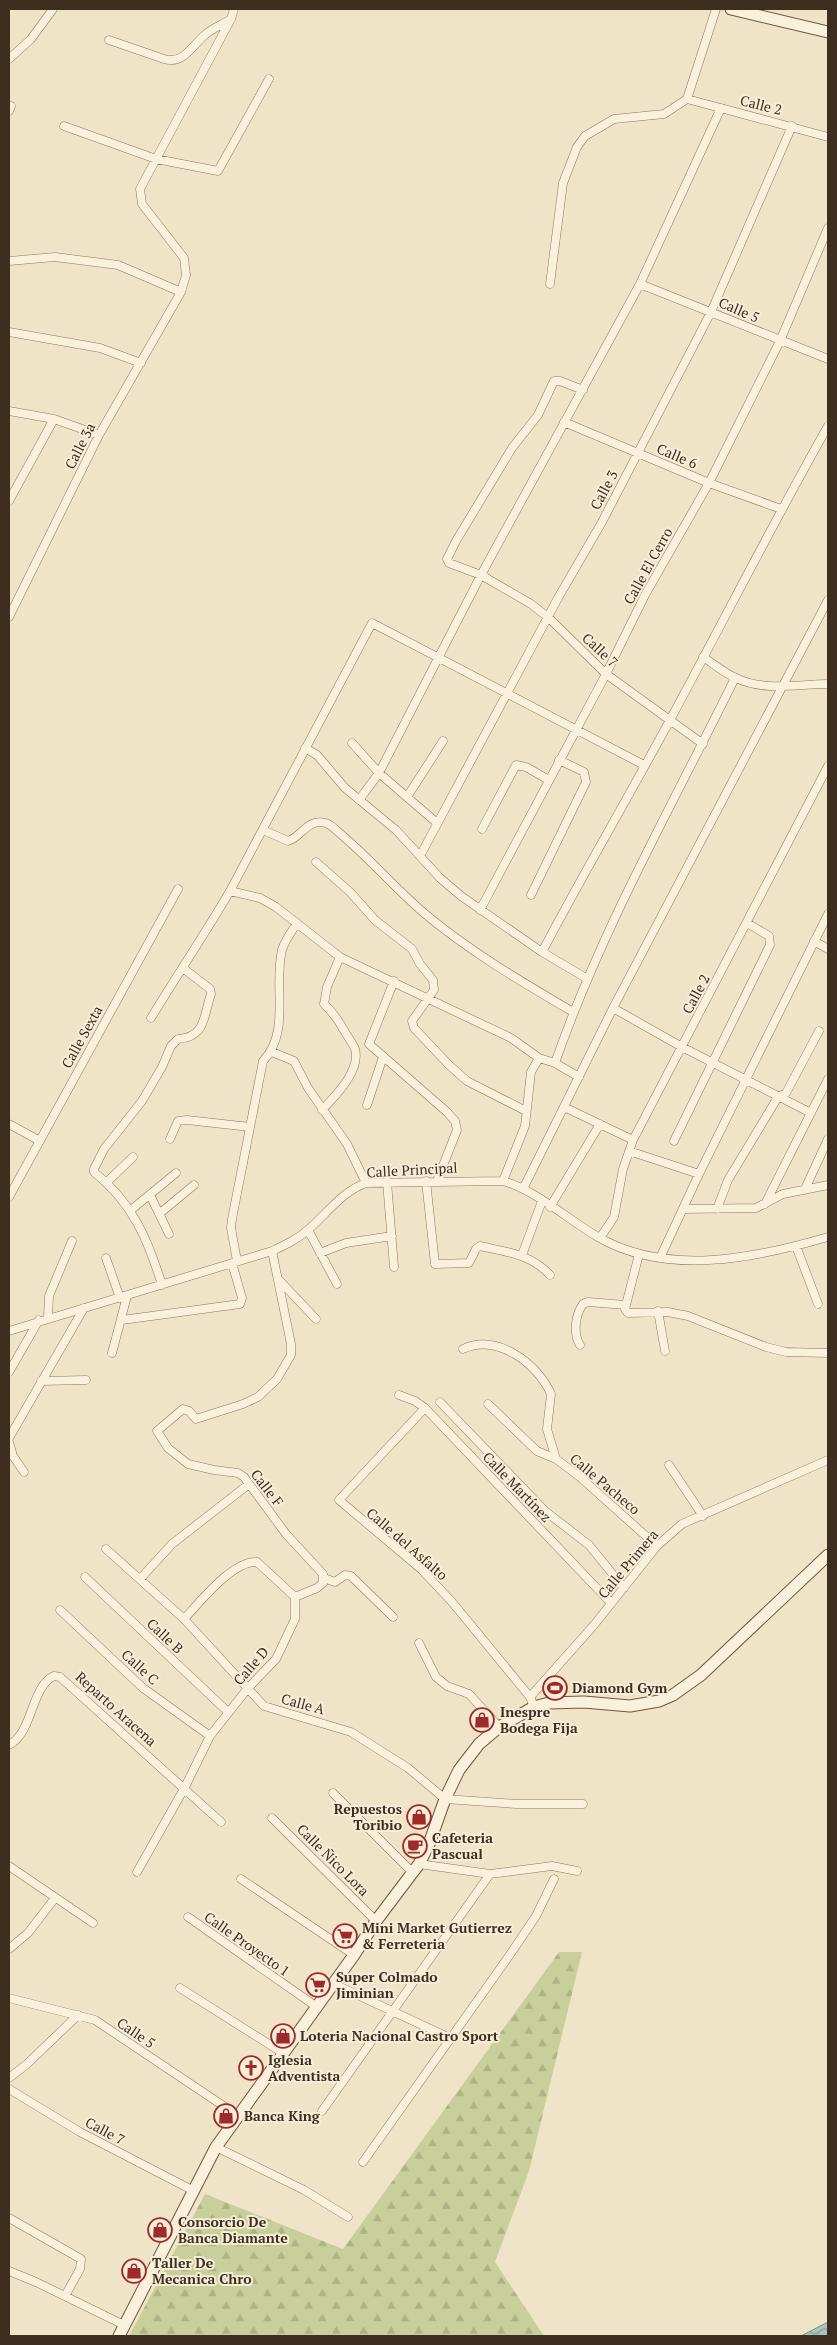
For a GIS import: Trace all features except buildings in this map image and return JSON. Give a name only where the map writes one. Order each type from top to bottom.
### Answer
[{"type":"main road","points":[[731,9],[828,32]]},
{"type":"main road","points":[[118,2336],[192,2190],[216,2147],[334,1984],[376,1921],[416,1869],[429,1844],[445,1799],[459,1770],[479,1744],[532,1702],[630,1706],[659,1701],[672,1695],[702,1675],[828,1555]]},
{"type":"street","points":[[9,59],[31,38],[53,9]]},
{"type":"street","name":"Calle 3a","points":[[9,616],[99,436],[181,292],[186,275],[184,258],[142,204],[140,189],[231,19],[234,9]]},
{"type":"street","points":[[550,284],[563,183],[577,147],[585,136],[614,119],[664,114],[687,99],[716,9]]},
{"type":"street","points":[[109,40],[170,61],[182,57],[205,34],[231,19]]},
{"type":"street","points":[[64,126],[156,159],[218,171],[269,79]]},
{"type":"street","name":"Calle 2","points":[[687,99],[828,137]]},
{"type":"street","points":[[359,800],[379,773],[481,575],[640,284],[721,108]]},
{"type":"street","name":"Calle 3","points":[[420,856],[638,454],[711,312],[792,126]]},
{"type":"street","name":"Calle El Cerro","points":[[480,910],[606,674],[645,595],[709,483],[780,341],[828,228]]},
{"type":"street","points":[[9,261],[55,257],[118,265],[181,292]]},
{"type":"street","name":"Calle 5","points":[[640,284],[828,359]]},
{"type":"street","points":[[9,332],[100,348],[141,363]]},
{"type":"street","name":"Calle 7","points":[[583,390],[560,381],[554,381],[550,386],[538,415],[512,448],[456,541],[448,558],[448,564],[481,575],[506,588],[549,618],[606,674],[703,744]]},
{"type":"street","points":[[9,411],[54,419],[99,436]]},
{"type":"street","points":[[9,501],[54,419]]},
{"type":"street","name":"Calle 6","points":[[564,422],[709,483],[781,509]]},
{"type":"street","points":[[542,952],[670,721],[781,509],[828,426]]},
{"type":"street","points":[[523,1190],[612,1008],[828,600]]},
{"type":"street","points":[[151,1018],[230,891],[372,623],[576,728],[644,766]]},
{"type":"street","points":[[703,657],[735,678],[754,684],[782,687],[828,684]]},
{"type":"street","points":[[555,1063],[586,978],[617,910],[735,678]]},
{"type":"street","points":[[407,797],[443,741]]},
{"type":"street","points":[[352,744],[379,773],[437,823]]},
{"type":"street","points":[[305,748],[316,755],[336,780],[396,830],[440,878],[480,910],[542,952],[586,978]]},
{"type":"street","points":[[532,895],[586,782],[584,772],[559,760]]},
{"type":"street","points":[[482,829],[516,765],[526,767],[549,780]]},
{"type":"street","name":"Calle 2","points":[[600,1238],[614,1216],[622,1169],[633,1140],[828,766]]},
{"type":"street","points":[[263,830],[288,841],[295,839],[302,829],[310,824],[318,822],[328,824],[425,914],[495,965],[573,1012]]},
{"type":"street","points":[[316,862],[350,892],[375,920],[412,950],[432,980],[434,990],[430,999],[412,1021],[414,1028],[449,1066],[467,1081],[526,1111]]},
{"type":"street","name":"Calle Sexta","points":[[9,1197],[178,889]]},
{"type":"street","points":[[230,891],[260,898],[297,923],[340,957],[511,1038],[539,1058],[555,1063],[578,1077]]},
{"type":"street","points":[[660,1258],[699,1174],[828,916]]},
{"type":"street","points":[[122,1320],[240,1304],[242,1298],[234,1262],[232,1219],[262,1061],[272,1052],[277,1034],[282,950],[297,923]]},
{"type":"street","points":[[674,1142],[770,945],[769,936],[747,923]]},
{"type":"street","points":[[814,942],[828,949]]},
{"type":"street","points":[[322,1110],[344,1087],[351,1073],[355,1050],[333,1012],[324,1004],[323,998],[340,957]]},
{"type":"street","points":[[162,1286],[144,1236],[131,1210],[107,1182],[94,1171],[104,1149],[142,1102],[162,1068],[171,1046],[178,1039],[192,1038],[199,1032],[211,994],[210,989],[183,968]]},
{"type":"street","points":[[355,1050],[368,1044],[394,981]]},
{"type":"street","points":[[612,1008],[682,1047],[811,1113]]},
{"type":"street","points":[[717,1209],[728,1180],[778,1097],[786,1093],[819,1030]]},
{"type":"street","points":[[368,1044],[455,1121],[457,1130],[437,1181]]},
{"type":"street","points":[[272,1052],[294,1061],[322,1110],[347,1144],[366,1183]]},
{"type":"street","points":[[367,1104],[383,1057]]},
{"type":"street","points":[[503,1181],[518,1146],[526,1111],[531,1072],[539,1058]]},
{"type":"street","points":[[764,1205],[811,1113],[824,1095],[828,1079]]},
{"type":"street","points":[[564,1107],[633,1140]]},
{"type":"street","points":[[170,1140],[178,1121],[187,1120],[250,1127]]},
{"type":"street","points":[[9,1124],[40,1141]]},
{"type":"street","points":[[550,1207],[600,1124]]},
{"type":"street","points":[[806,1189],[828,1139]]},
{"type":"street","points":[[629,1150],[699,1174]]},
{"type":"street","points":[[107,1182],[133,1157]]},
{"type":"street","points":[[131,1210],[176,1173]]},
{"type":"street","points":[[426,1181],[437,1265],[469,1263],[476,1249],[480,1246],[522,1255],[543,1268],[550,1275]]},
{"type":"street","name":"Calle Principal","points":[[9,1331],[39,1320],[162,1286],[272,1251],[293,1241],[308,1230],[349,1192],[366,1183],[503,1181],[542,1201],[600,1238],[639,1254],[660,1258],[705,1260],[796,1246],[828,1237]]},
{"type":"street","points":[[387,1182],[394,1267]]},
{"type":"street","points":[[160,1214],[194,1185]]},
{"type":"street","points":[[683,1208],[756,1208],[783,1194],[828,1185]]},
{"type":"street","points":[[150,1194],[169,1234]]},
{"type":"street","points":[[522,1255],[542,1201]]},
{"type":"street","points":[[308,1230],[337,1284]]},
{"type":"street","points":[[320,1253],[346,1243],[392,1236]]},
{"type":"street","points":[[48,1318],[49,1296],[72,1241]]},
{"type":"street","points":[[796,1246],[818,1304]]},
{"type":"street","points":[[272,1251],[279,1281],[316,1319]]},
{"type":"street","points":[[639,1254],[625,1310],[630,1313],[658,1311],[688,1316],[766,1347],[786,1352],[828,1353]]},
{"type":"street","points":[[106,1258],[124,1297],[122,1320],[112,1353]]},
{"type":"street","name":"Calle F","points":[[279,1281],[291,1355],[276,1379],[258,1397],[199,1419],[193,1416],[186,1408],[183,1409],[159,1428],[158,1435],[168,1448],[188,1464],[241,1474],[286,1534],[323,1574],[324,1578]]},
{"type":"street","points":[[580,1345],[576,1335],[576,1328],[583,1304],[588,1302],[626,1305]]},
{"type":"street","points":[[24,1472],[13,1456],[9,1440],[84,1308]]},
{"type":"street","points":[[658,1311],[665,1351]]},
{"type":"street","points":[[9,1372],[39,1320]]},
{"type":"street","name":"Calle Pacheco","points":[[463,1349],[474,1344],[494,1345],[520,1358],[532,1368],[551,1394],[547,1429],[556,1459],[580,1477],[657,1546]]},
{"type":"street","points":[[41,1381],[86,1380]]},
{"type":"street","name":"Calle Martínez","points":[[400,1395],[415,1401],[425,1408],[611,1603]]},
{"type":"street","points":[[440,1402],[544,1511],[590,1546],[624,1588]]},
{"type":"street","points":[[488,1404],[536,1451],[556,1459]]},
{"type":"street","name":"Calle del Asfalto","points":[[425,1408],[339,1500],[421,1569],[452,1602],[532,1702]]},
{"type":"street","name":"Calle Primera","points":[[532,1702],[657,1546],[682,1524],[704,1516],[828,1460]]},
{"type":"street","points":[[669,1465],[704,1516]]},
{"type":"street","points":[[140,1579],[172,1544],[249,1484]]},
{"type":"street","name":"Calle A","points":[[106,1549],[184,1619],[264,1706],[331,1725],[359,1736],[408,1768],[445,1799]]},
{"type":"street","points":[[184,1619],[222,1579],[250,1562],[257,1562],[295,1598],[317,1588],[323,1583],[324,1578],[335,1582],[344,1575],[351,1576],[393,1617]]},
{"type":"street","name":"Calle B","points":[[85,1577],[228,1712]]},
{"type":"street","name":"Calle D","points":[[137,1872],[185,1787],[210,1736],[248,1688],[276,1659],[295,1620],[295,1598]]},
{"type":"street","name":"Calle C","points":[[60,1610],[143,1688],[210,1736]]},
{"type":"street","points":[[419,1643],[436,1677],[447,1686],[469,1694],[499,1727]]},
{"type":"street","name":"Reparto Aracena","points":[[9,1745],[18,1738],[45,1682],[54,1676],[60,1677],[222,1822]]},
{"type":"street","points":[[333,1793],[416,1869],[490,1874],[552,1866],[577,1871]]},
{"type":"street","points":[[445,1799],[517,1804],[583,1804]]},
{"type":"street","name":"Calle Ñico Lora","points":[[272,1818],[376,1921]]},
{"type":"street","points":[[9,1866],[93,1924]]},
{"type":"street","points":[[322,2110],[490,1874]]},
{"type":"street","points":[[241,1879],[354,1955]]},
{"type":"street","points":[[363,2162],[536,1916],[554,1879]]},
{"type":"street","points":[[9,1949],[28,1933],[55,1898]]},
{"type":"street","name":"Calle Proyecto 1","points":[[188,1918],[317,2007]]},
{"type":"street","points":[[334,1984],[450,2038]]},
{"type":"street","points":[[180,1988],[283,2053]]},
{"type":"street","name":"Calle 5","points":[[9,1998],[78,2014],[95,2020],[238,2115]]},
{"type":"street","points":[[9,2078],[27,2064],[78,2014]]},
{"type":"street","name":"Calle 7","points":[[9,2089],[80,2132],[192,2190]]},
{"type":"street","points":[[216,2147],[309,2193],[348,2217]]},
{"type":"street","points":[[9,2218],[81,2259],[80,2269],[65,2296]]},
{"type":"street","points":[[9,2271],[124,2325]]},
{"type":"green space","points":[[559,1952],[582,1952],[529,2171],[495,2262],[544,2336],[129,2336],[205,2194],[343,2249]]},
{"type":"water","points":[[828,2322],[828,2336],[801,2336]]},
{"type":"place","name":"Diamond Gym","points":[[555,1688]]},
{"type":"place","name":"Inespre Bodega Fija","points":[[482,1720]]},
{"type":"place","name":"Repuestos Toribio","points":[[419,1817]]},
{"type":"place","name":"Cafeteria Pascual","points":[[415,1846]]},
{"type":"place","name":"Mini Market Gutierrez & Ferreteria","points":[[345,1936]]},
{"type":"place","name":"Super Colmado Jiminian","points":[[318,1985]]},
{"type":"place","name":"Loteria Nacional Castro Sport","points":[[283,2036]]},
{"type":"place","name":"Iglesia Adventista","points":[[251,2068]]},
{"type":"place","name":"Banca King","points":[[226,2116]]},
{"type":"place","name":"Consorcio De Banca Diamante","points":[[160,2230]]},
{"type":"place","name":"Taller De Mecanica Chro","points":[[134,2271]]}]
